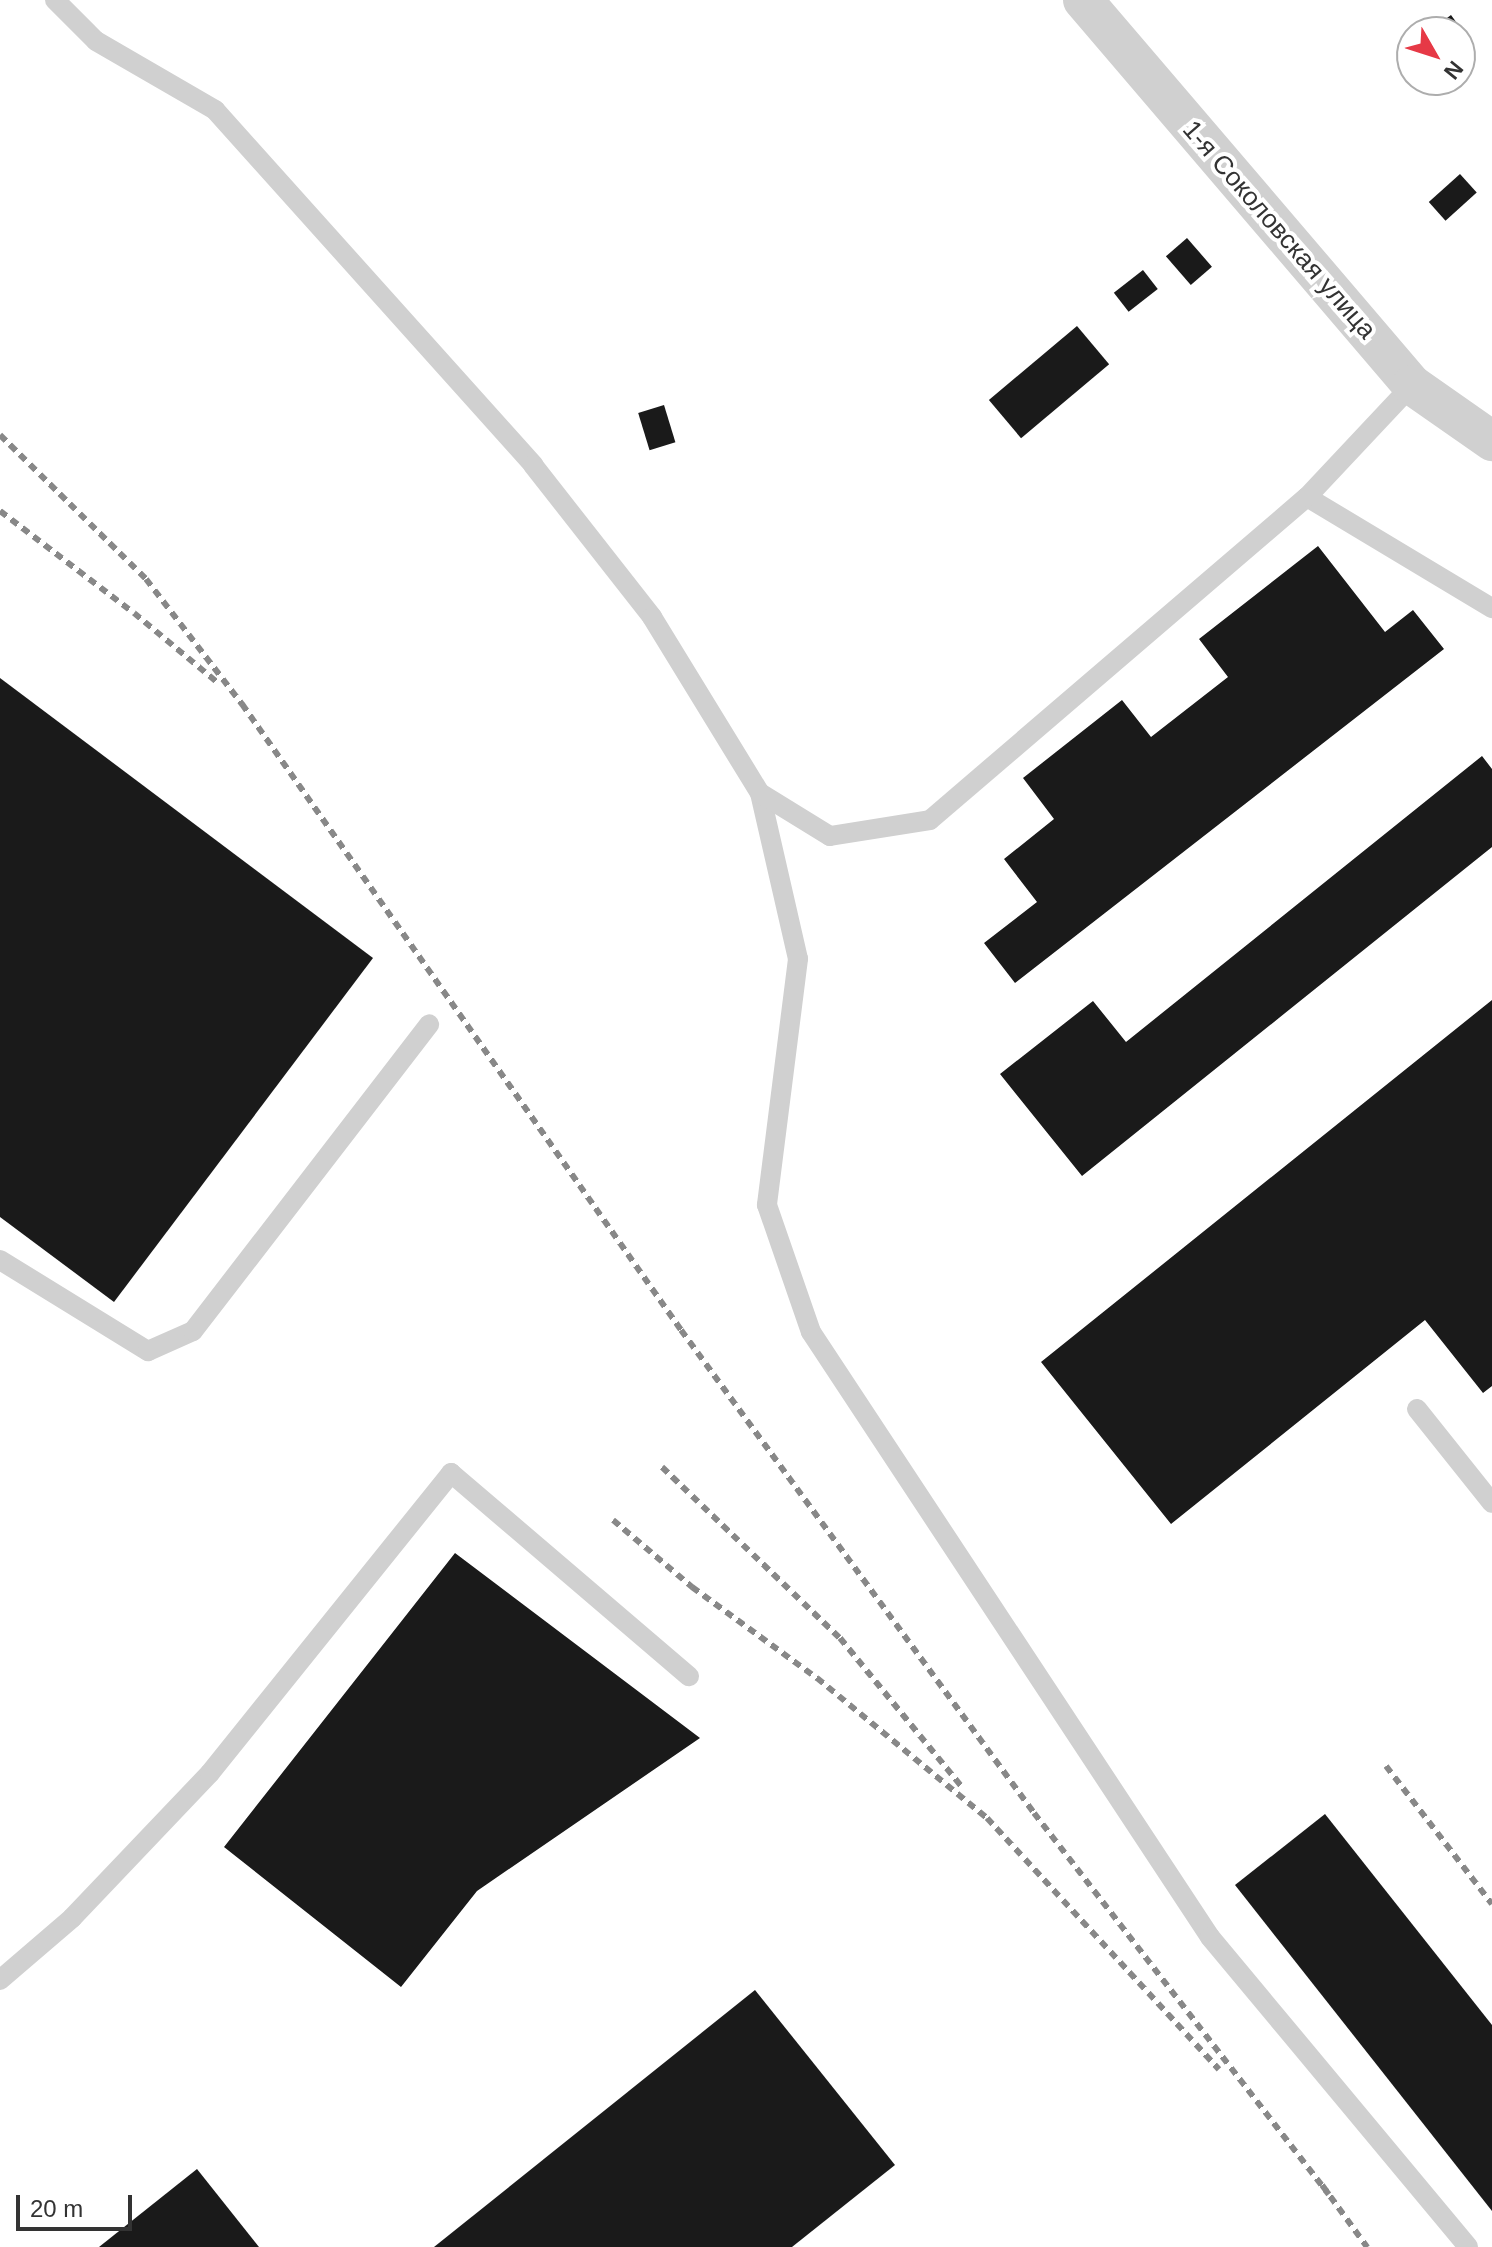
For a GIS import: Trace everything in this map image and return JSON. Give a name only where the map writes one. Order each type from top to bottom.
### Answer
[{"type":"street","name":"1-я Соколовская улица","points":[[1083,0],[1412,385],[1492,441]]},
{"type":"lane","points":[[55,0],[96,41],[215,110],[533,465],[652,617],[760,793],[798,959],[767,1205],[811,1332],[1210,1937],[1468,2247]]},
{"type":"lane","points":[[760,793],[830,836],[930,820],[1307,497],[1412,385]]},
{"type":"lane","points":[[1307,497],[1492,608]]},
{"type":"lane","points":[[0,1260],[148,1351],[193,1331],[429,1024]]},
{"type":"lane","points":[[1417,1409],[1492,1503]]},
{"type":"lane","points":[[0,1980],[72,1918],[210,1773],[451,1473],[689,1676]]},
{"type":"building","points":[[1460,174],[1477,193],[1446,221],[1429,202]]},
{"type":"building","points":[[1187,238],[1212,267],[1191,285],[1166,256]]},
{"type":"building","points":[[1143,270],[1158,289],[1129,312],[1114,293]]},
{"type":"building","points":[[1077,326],[1109,364],[1021,438],[989,400]]},
{"type":"building","points":[[664,405],[675,442],[650,450],[638,413]]},
{"type":"building","points":[[1318,546],[1385,632],[1413,610],[1444,649],[1015,983],[984,943],[1037,902],[1004,859],[1054,819],[1023,778],[1122,700],[1151,737],[1228,677],[1199,639]]},
{"type":"building","points":[[0,678],[373,958],[114,1302],[0,1217]]},
{"type":"building","points":[[1482,756],[1492,769],[1492,847],[1082,1176],[1000,1074],[1093,1001],[1126,1042]]},
{"type":"building","points":[[1492,1000],[1492,1386],[1483,1393],[1425,1320],[1171,1524],[1041,1362]]},
{"type":"building","points":[[455,1553],[700,1738],[477,1891],[401,1987],[224,1847]]},
{"type":"building","points":[[1325,1814],[1492,2025],[1492,2211],[1235,1885]]},
{"type":"building","points":[[755,1990],[895,2165],[792,2247],[434,2247]]},
{"type":"building","points":[[197,2169],[259,2247],[99,2247]]},
{"type":"railway","points":[[0,435],[146,579],[242,704],[681,1330],[1034,1813],[1329,2194]]},
{"type":"railway","points":[[0,511],[134,613],[218,683]]},
{"type":"railway","points":[[662,1467],[840,1638],[962,1787]]},
{"type":"railway","points":[[613,1520],[692,1587],[817,1678],[987,1818],[1219,2069]]},
{"type":"railway","points":[[1386,1766],[1492,1904]]},
{"type":"railway","points":[[1322,2185],[1367,2247]]}]
